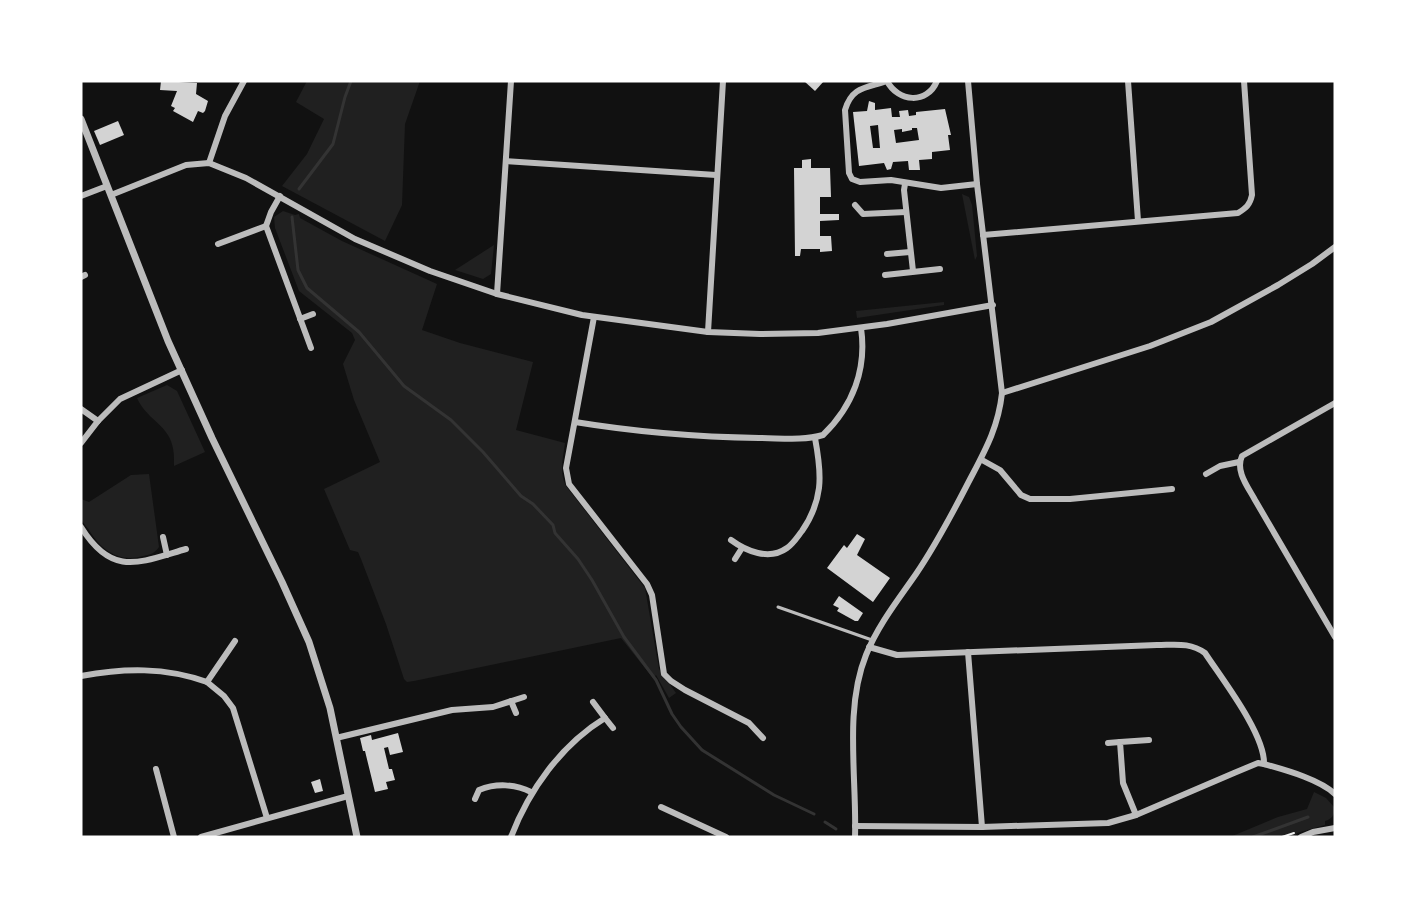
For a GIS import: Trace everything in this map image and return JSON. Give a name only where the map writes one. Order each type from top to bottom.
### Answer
[{"type":"street","points":[[208,163],[225,116],[244,81]]},
{"type":"street","points":[[497,294],[511,81]]},
{"type":"street","points":[[708,332],[723,81]]},
{"type":"street","points":[[937,81],[929,92],[914,99],[897,94],[887,81],[859,89],[848,101],[845,110],[849,173],[855,181],[891,180],[941,188],[977,184]]},
{"type":"street","points":[[855,837],[854,721],[856,691],[861,668],[872,640],[884,619],[926,561],[982,460],[996,425],[1002,393],[977,184],[968,81]]},
{"type":"street","points":[[1128,81],[1138,221]]},
{"type":"street","points":[[983,235],[1238,213],[1250,203],[1252,195],[1244,81]]},
{"type":"street","points":[[81,119],[156,311],[212,438],[309,642],[330,708],[357,837]]},
{"type":"street","points":[[506,161],[716,175]]},
{"type":"street","points":[[111,195],[186,165],[208,163],[226,169],[280,196],[356,239],[430,272],[497,294],[594,317],[708,332],[818,333],[861,328],[993,305]]},
{"type":"street","points":[[906,183],[906,212],[913,271]]},
{"type":"street","points":[[81,196],[107,186]]},
{"type":"street","points":[[280,196],[266,226],[311,348]]},
{"type":"street","points":[[855,205],[863,214],[906,212]]},
{"type":"street","points":[[218,244],[266,226]]},
{"type":"street","points":[[1002,393],[1150,346],[1211,322],[1278,285],[1335,247]]},
{"type":"street","points":[[887,254],[910,252]]},
{"type":"street","points":[[885,274],[940,268]]},
{"type":"street","points":[[300,319],[313,315]]},
{"type":"street","points":[[594,317],[566,468],[569,484],[647,584],[652,595],[664,674],[685,690],[749,723],[763,738]]},
{"type":"street","points":[[575,422],[609,428],[712,438],[815,438],[824,435],[831,428],[858,382],[862,368],[861,328]]},
{"type":"street","points":[[81,443],[98,421],[120,399],[182,370]]},
{"type":"street","points":[[1335,403],[1242,456],[1239,462],[1242,477],[1335,637]]},
{"type":"street","points":[[81,409],[98,421]]},
{"type":"street","points":[[731,540],[742,548],[761,554],[774,554],[787,548],[811,518],[819,487],[815,438]]},
{"type":"street","points":[[982,460],[1000,470],[1021,495],[1030,499],[1070,499],[1172,489]]},
{"type":"street","points":[[1206,474],[1220,466],[1239,462]]},
{"type":"street","points":[[81,527],[99,552],[119,561],[136,562],[186,549]]},
{"type":"street","points":[[163,537],[167,555]]},
{"type":"street","points":[[735,559],[742,548]]},
{"type":"street","points":[[207,682],[235,640]]},
{"type":"street","points":[[869,647],[897,655],[1186,644],[1197,647],[1205,653],[1255,731],[1262,745],[1264,764]]},
{"type":"street","points":[[968,652],[982,827]]},
{"type":"street","points":[[81,676],[106,671],[142,669],[189,675],[207,682],[234,708],[267,818]]},
{"type":"street","points":[[336,738],[433,714],[494,706],[524,697]]},
{"type":"street","points":[[512,701],[516,713]]},
{"type":"street","points":[[593,702],[613,728]]},
{"type":"street","points":[[511,837],[531,792],[570,746],[605,718]]},
{"type":"street","points":[[1108,743],[1149,740]]},
{"type":"street","points":[[1120,742],[1123,783],[1136,815]]},
{"type":"street","points":[[855,826],[982,827],[1108,823],[1136,815],[1258,764],[1264,764],[1332,789]]},
{"type":"street","points":[[156,769],[174,837]]},
{"type":"street","points":[[474,799],[479,790],[487,787],[520,787],[531,792]]},
{"type":"street","points":[[201,837],[348,796]]},
{"type":"street","points":[[661,807],[726,837]]},
{"type":"street","points":[[1301,837],[1335,828]]},
{"type":"lane","points":[[778,607],[872,640]]},
{"type":"shaded area","points":[[307,81],[420,81],[405,124],[402,205],[385,241],[282,186],[307,154],[324,119],[296,102]]},
{"type":"shaded area","points":[[962,194],[969,197],[972,205],[977,256],[975,260]]},
{"type":"shaded area","points":[[283,211],[299,214],[300,218],[342,241],[437,284],[422,330],[460,343],[533,362],[516,430],[565,443],[562,470],[566,486],[645,588],[659,669],[676,693],[669,698],[656,675],[653,678],[621,638],[414,681],[407,682],[404,679],[361,559],[358,552],[350,550],[324,489],[380,462],[354,400],[343,364],[355,340],[352,333],[299,291],[275,228],[274,217]]},
{"type":"shaded area","points":[[494,245],[491,274],[483,279],[455,270]]},
{"type":"shaded area","points":[[944,302],[944,305],[857,318],[856,311]]},
{"type":"shaded area","points":[[167,385],[177,391],[205,452],[174,466],[174,452],[167,433],[142,407],[137,398]]},
{"type":"shaded area","points":[[149,474],[159,547],[146,556],[126,558],[119,556],[105,549],[83,523],[81,499],[89,502],[131,475]]},
{"type":"shaded area","points":[[1314,792],[1326,798],[1335,808],[1331,818],[1325,821],[1325,825],[1297,833],[1294,837],[1230,837],[1278,817],[1307,809]]},
{"type":"building","points":[[161,81],[197,83],[196,94],[208,101],[205,111],[203,113],[198,111],[193,122],[173,111],[175,108],[171,106],[177,91],[160,90]]},
{"type":"building","points":[[804,81],[824,81],[815,91]]},
{"type":"building","points":[[869,101],[875,103],[875,110],[891,108],[892,117],[900,117],[899,111],[908,110],[909,116],[916,115],[916,112],[945,109],[951,135],[948,135],[950,150],[932,152],[932,159],[919,160],[920,170],[909,170],[908,161],[893,162],[891,169],[887,170],[884,163],[859,166],[853,112],[867,111]],"holes":[[[878,125],[880,148],[873,148],[870,126]],[[912,128],[917,128],[919,140],[896,143],[894,130],[902,129],[902,132],[912,130]]]},
{"type":"building","points":[[118,121],[124,135],[100,145],[94,131]]},
{"type":"building","points":[[811,159],[811,168],[830,168],[831,197],[820,197],[820,214],[839,214],[839,220],[820,221],[820,236],[831,236],[832,251],[801,249],[800,256],[795,256],[794,168],[802,168],[802,160]]},
{"type":"building","points":[[857,534],[865,539],[857,555],[890,578],[873,602],[827,568],[844,545],[847,548]]},
{"type":"building","points":[[839,596],[863,613],[858,621],[837,611],[839,608],[833,605]]},
{"type":"building","points":[[398,733],[403,752],[390,755],[388,747],[384,748],[389,769],[392,769],[395,780],[386,782],[388,789],[375,792],[360,738],[371,735],[372,740]]},
{"type":"building","points":[[320,779],[323,791],[315,793],[311,782]]},
{"type":"waterway","points":[[299,189],[333,144],[351,81]]},
{"type":"waterway","points":[[292,217],[298,270],[307,288],[359,332],[404,386],[451,420],[483,452],[521,496],[533,504],[553,525],[555,533],[578,559],[592,580],[624,637],[656,680],[672,714],[681,727],[702,750],[774,795],[814,814]]},
{"type":"waterway","points":[[1253,837],[1308,817]]},
{"type":"waterway","points":[[825,822],[836,829]]}]
